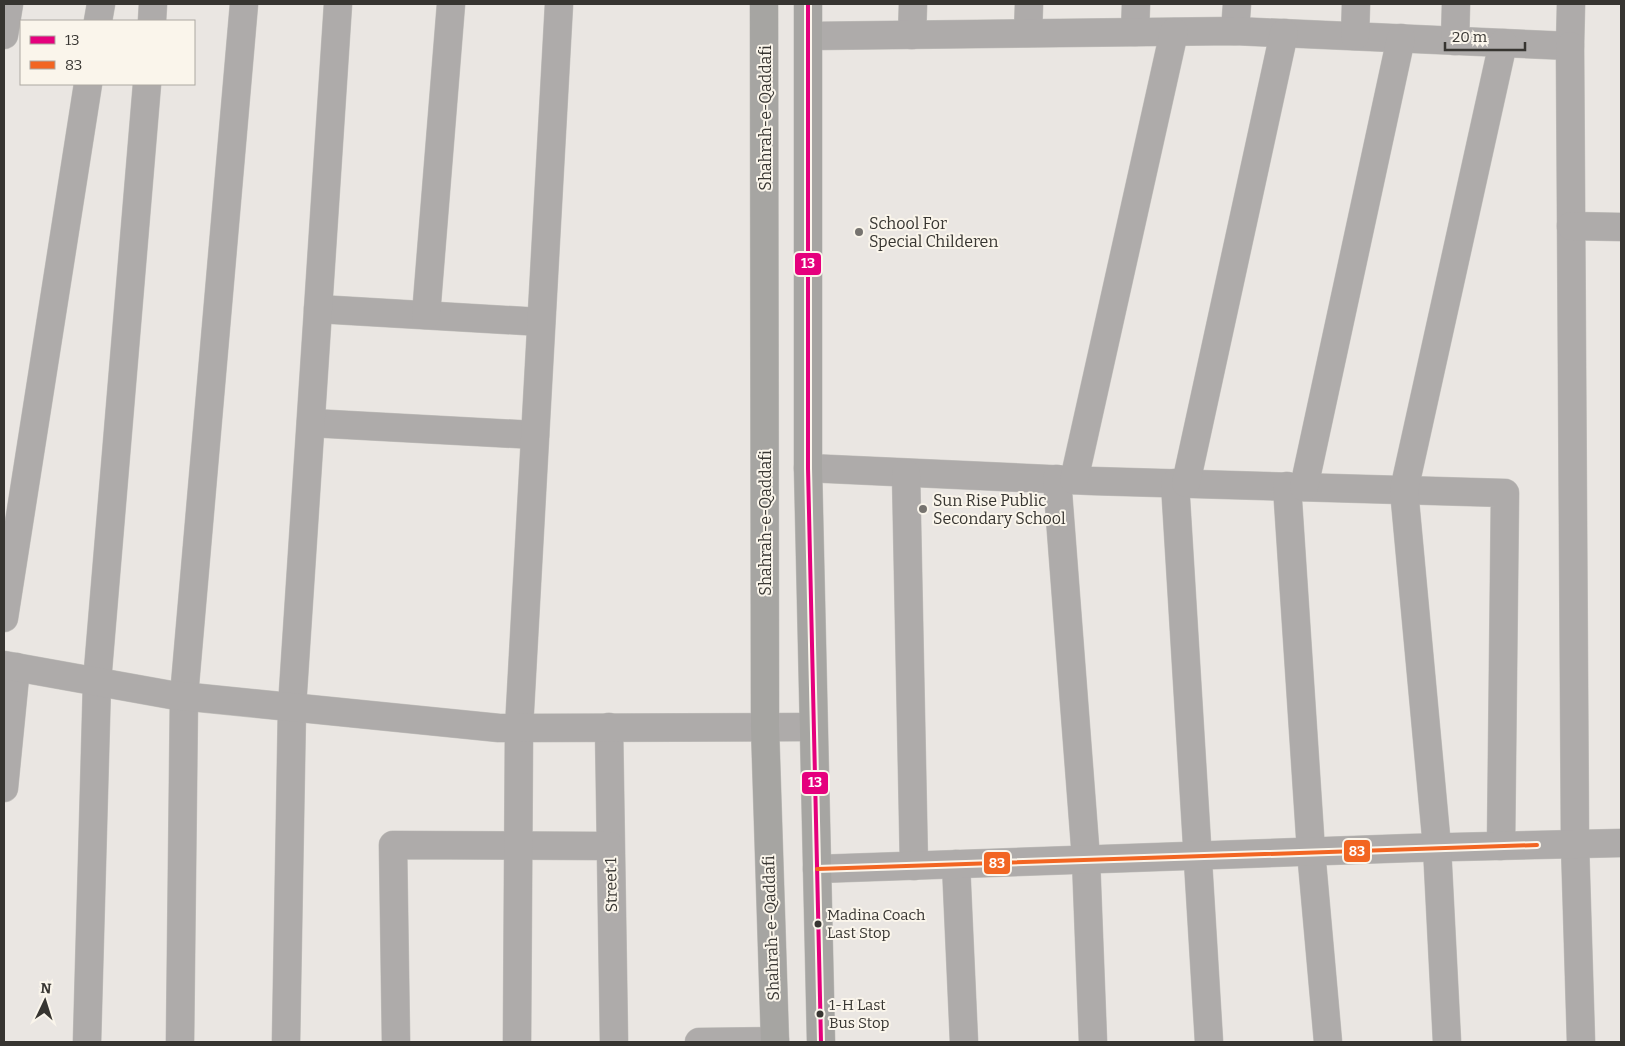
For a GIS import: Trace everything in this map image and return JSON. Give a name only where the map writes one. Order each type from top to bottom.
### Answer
[{"type":"main road","name":"Shahrah-e-Qaddafi","points":[[764,4],[766,727],[775,1042]]},
{"type":"main road","points":[[808,4],[808,468],[821,1042]]},
{"type":"street","points":[[4,35],[9,4]]},
{"type":"street","points":[[98,20],[101,4]]},
{"type":"street","points":[[152,20],[153,4]]},
{"type":"street","points":[[180,1042],[184,696],[244,4]]},
{"type":"street","points":[[286,1042],[292,708],[338,4]]},
{"type":"street","points":[[426,316],[451,4]]},
{"type":"street","points":[[517,1042],[519,728],[559,4]]},
{"type":"street","points":[[912,35],[913,4]]},
{"type":"street","points":[[1028,33],[1029,4]]},
{"type":"street","points":[[1135,32],[1136,4]]},
{"type":"street","points":[[1235,31],[1237,4]]},
{"type":"street","points":[[1355,36],[1356,4]]},
{"type":"street","points":[[1455,40],[1456,4]]},
{"type":"street","points":[[1571,4],[1575,844],[1581,1042]]},
{"type":"street","points":[[808,36],[1235,31],[1570,46]]},
{"type":"street","points":[[1093,1042],[1086,859],[1065,480],[1174,32]]},
{"type":"street","points":[[1209,1042],[1198,856],[1181,483],[1284,33]]},
{"type":"street","points":[[1328,1042],[1311,851],[1296,486],[1400,38]]},
{"type":"street","points":[[1447,1042],[1437,847],[1404,490],[1503,42]]},
{"type":"street","points":[[4,618],[88,85]]},
{"type":"street","points":[[87,1042],[97,682],[147,85]]},
{"type":"street","points":[[1571,226],[1621,226]]},
{"type":"street","points":[[318,309],[541,322]]},
{"type":"street","points":[[311,423],[535,436]]},
{"type":"street","points":[[808,468],[1065,480],[1505,493],[1501,846]]},
{"type":"street","points":[[906,472],[914,866]]},
{"type":"street","points":[[4,788],[10,666],[184,696],[292,708],[519,728],[813,727]]},
{"type":"street","name":"Street 1","points":[[608,727],[614,1042]]},
{"type":"street","points":[[817,869],[1311,851],[1621,843]]},
{"type":"street","points":[[396,1042],[393,845],[610,846]]},
{"type":"street","points":[[956,864],[964,1042]]},
{"type":"street","points":[[699,1042],[775,1042]]},
{"type":"transit line","name":"13","points":[[808,4],[808,468],[821,1042]]},
{"type":"transit line","name":"83","points":[[817,869],[1537,845]]},
{"type":"place","name":"School For Special Childeren","points":[[859,232]]},
{"type":"place","name":"Sun Rise Public Secondary School","points":[[923,509]]},
{"type":"place","name":"Madina Coach Last Stop","points":[[818,924]]},
{"type":"place","name":"1-H Last Bus Stop","points":[[820,1014]]}]
